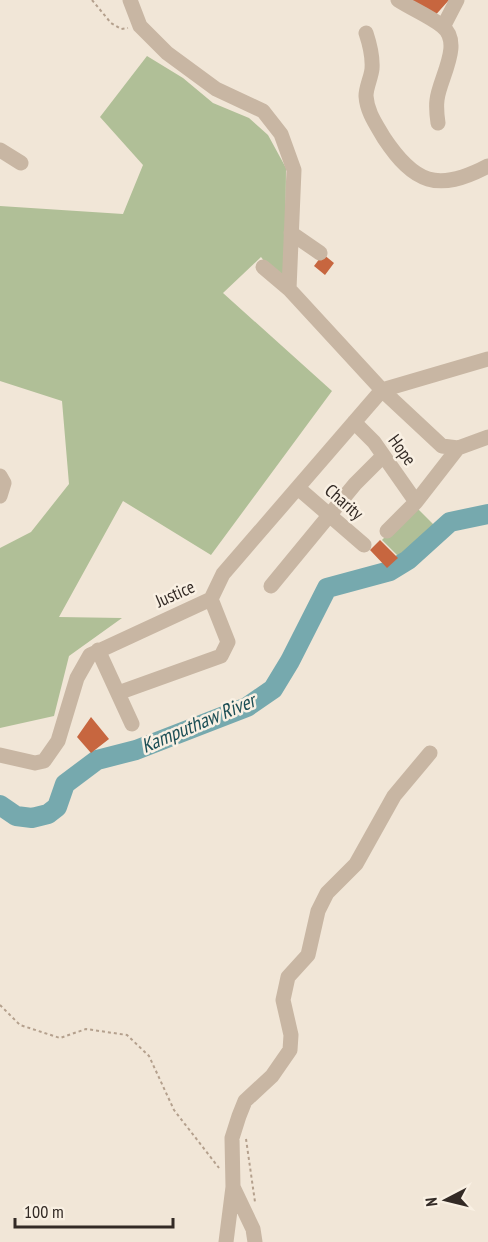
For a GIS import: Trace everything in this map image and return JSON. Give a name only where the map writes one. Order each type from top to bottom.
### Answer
[{"type":"street","points":[[130,0],[140,26],[167,53],[216,89],[263,111],[281,134],[294,170],[289,289]]},
{"type":"street","points":[[398,0],[443,27],[449,35],[451,46],[436,101],[438,123]]},
{"type":"street","points":[[443,27],[457,0]]},
{"type":"street","points":[[366,33],[372,48],[372,69],[366,94],[370,116],[401,162],[428,180],[452,180],[488,166]]},
{"type":"street","points":[[0,150],[21,163]]},
{"type":"street","points":[[291,233],[320,253]]},
{"type":"street","points":[[263,267],[289,289],[382,390],[442,446],[458,448],[488,437]]},
{"type":"street","points":[[382,390],[488,359]]},
{"type":"street","name":"Justice","points":[[0,755],[35,763],[44,761],[58,741],[84,662],[98,650],[211,599],[224,574],[382,390]]},
{"type":"street","name":"Hope","points":[[354,422],[383,456],[416,502]]},
{"type":"street","points":[[387,531],[416,502],[458,448]]},
{"type":"street","points":[[271,586],[355,484],[383,456]]},
{"type":"street","points":[[0,476],[4,483],[0,496]]},
{"type":"street","name":"Charity","points":[[298,488],[364,545]]},
{"type":"street","points":[[118,693],[221,656],[228,642],[211,599]]},
{"type":"street","points":[[98,650],[132,724]]},
{"type":"street","points":[[226,1242],[233,1187],[232,1138],[245,1101],[272,1077],[290,1050],[291,1035],[284,993],[288,977],[308,955],[318,911],[327,893],[357,864],[394,796],[430,753]]},
{"type":"street","points":[[233,1187],[253,1229],[255,1242]]},
{"type":"path","points":[[92,0],[111,23],[122,29],[140,26]]},
{"type":"path","points":[[0,1005],[20,1025],[60,1038],[86,1029],[127,1035],[149,1056],[174,1110],[220,1170]]},
{"type":"path","points":[[246,1138],[256,1207]]},
{"type":"green space","points":[[147,56],[183,78],[213,103],[249,118],[268,135],[286,168],[285,277],[268,266],[261,257],[223,293],[332,391],[211,555],[123,501],[59,617],[122,618],[69,656],[54,716],[0,728],[0,548],[31,532],[69,484],[62,401],[0,381],[0,206],[123,214],[143,165],[100,117]]},
{"type":"green space","points":[[415,506],[434,525],[401,559],[382,540]]},
{"type":"building","points":[[411,0],[449,0],[432,19]]},
{"type":"building","points":[[323,254],[334,263],[325,275],[314,266]]},
{"type":"building","points":[[380,540],[398,558],[387,568],[370,550]]},
{"type":"building","points":[[91,717],[109,739],[91,753],[77,737]]},
{"type":"waterway","name":"Kamputhaw River","points":[[0,805],[16,816],[32,818],[48,814],[57,807],[65,784],[97,760],[136,750],[247,707],[273,689],[327,588],[390,571],[408,560],[450,522],[488,514]]}]
